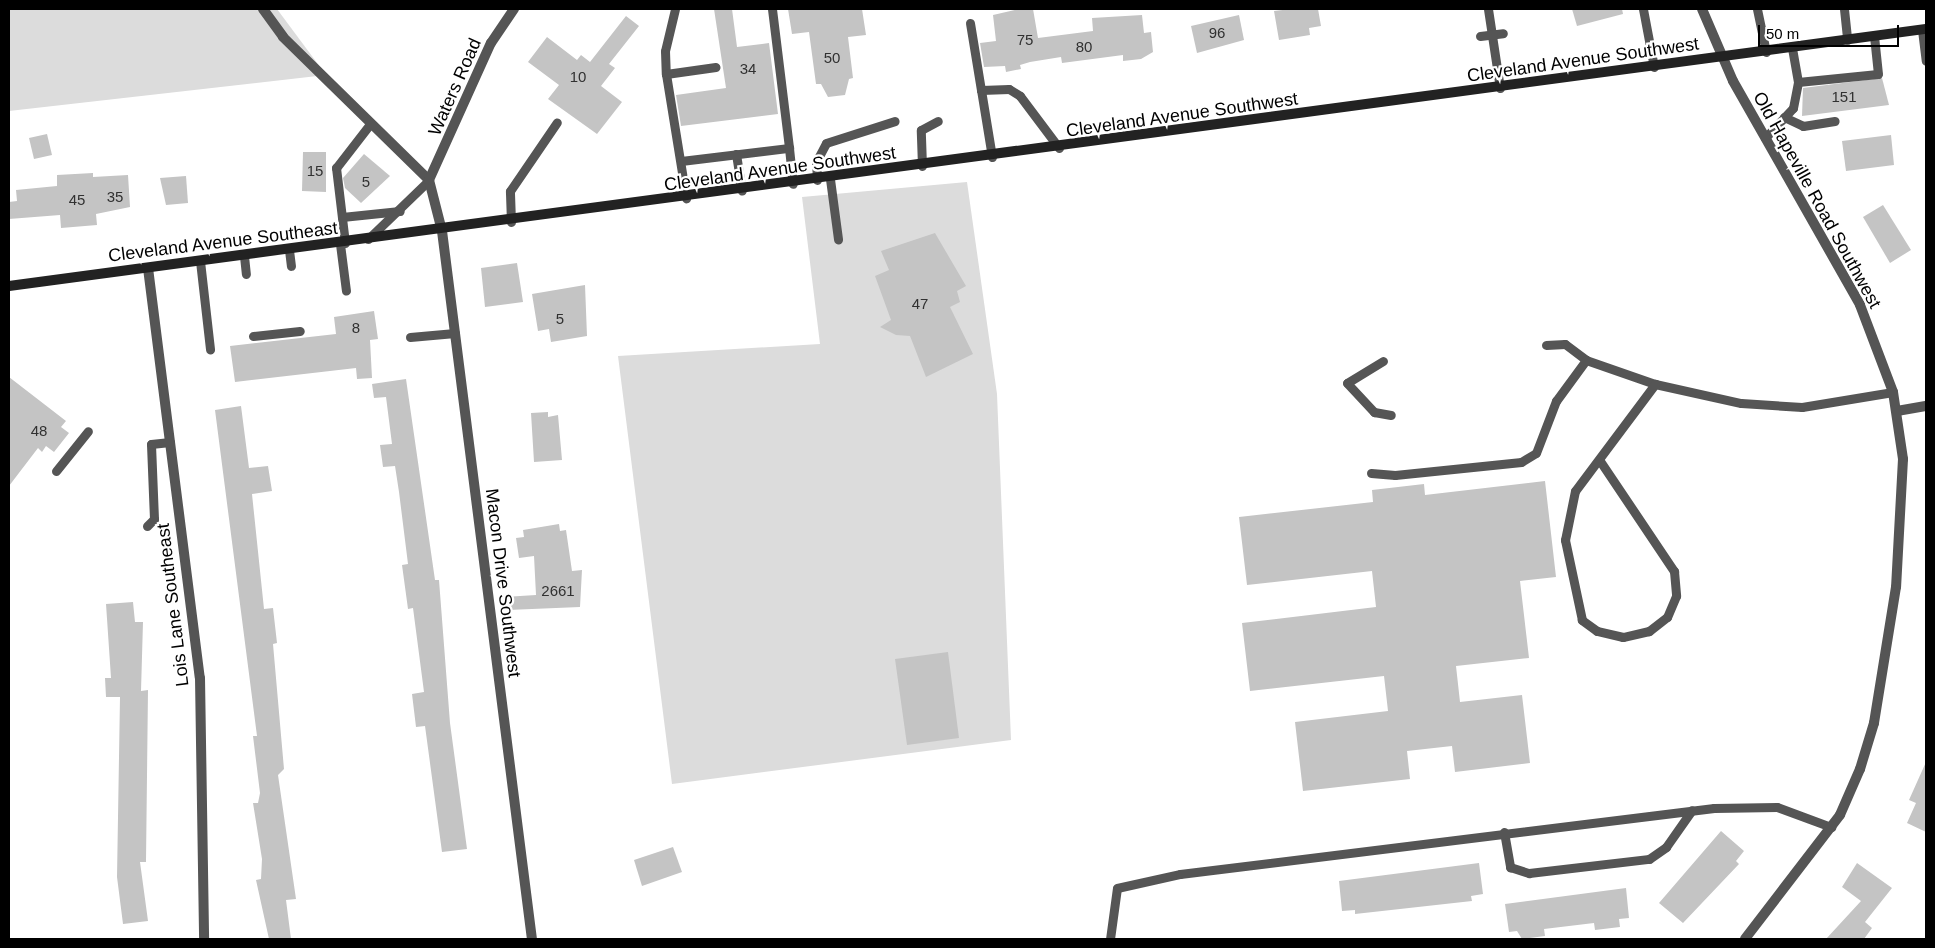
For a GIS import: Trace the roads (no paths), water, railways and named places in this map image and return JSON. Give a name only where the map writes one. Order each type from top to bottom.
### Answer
[{"type":"main road","name":"Cleveland Avenue Southwest","points":[[442,231],[1924,29]]},
{"type":"main road","name":"Cleveland Avenue Southeast","points":[[9,286],[442,231]]},
{"type":"street","points":[[263,9],[283,37],[429,180]]},
{"type":"street","name":"Waters Road","points":[[429,180],[491,43],[514,9]]},
{"type":"street","name":"Old Hapeville Road Southwest","points":[[1702,9],[1721,58],[1860,306],[1893,392],[1903,459],[1896,586],[1876,713],[1860,769],[1831,827],[1745,939]]},
{"type":"street","name":"Macon Drive Southwest","points":[[429,180],[442,231],[532,939]]},
{"type":"street","name":"Lois Lane Southeast","points":[[148,268],[200,678],[204,939]]},
{"type":"street","points":[[1897,411],[1926,406]]},
{"type":"lane","points":[[675,9],[665,51],[666,74],[672,127],[681,161],[686,198]]},
{"type":"lane","points":[[772,9],[793,184]]},
{"type":"lane","points":[[1488,9],[1500,88]]},
{"type":"lane","points":[[1643,9],[1654,67]]},
{"type":"lane","points":[[1757,9],[1766,52]]},
{"type":"lane","points":[[1844,9],[1847,40]]},
{"type":"lane","points":[[970,23],[992,157]]},
{"type":"lane","points":[[1924,29],[1926,61]]},
{"type":"lane","points":[[1480,36],[1503,33]]},
{"type":"lane","points":[[1798,82],[1878,74],[1874,36]]},
{"type":"lane","points":[[1765,138],[1793,108],[1798,82],[1792,48]]},
{"type":"lane","points":[[666,74],[716,67]]},
{"type":"lane","points":[[981,90],[1010,89],[1020,96],[1059,148]]},
{"type":"lane","points":[[1784,117],[1803,126],[1835,121]]},
{"type":"lane","points":[[817,180],[816,162],[826,143],[895,121]]},
{"type":"lane","points":[[922,166],[921,130],[938,121]]},
{"type":"lane","points":[[511,222],[510,191],[557,122]]},
{"type":"lane","points":[[346,291],[342,217],[336,168],[370,124]]},
{"type":"lane","points":[[681,161],[789,148]]},
{"type":"lane","points":[[736,154],[742,191]]},
{"type":"lane","points":[[830,178],[838,239]]},
{"type":"lane","points":[[367,240],[400,212],[429,180]]},
{"type":"lane","points":[[342,217],[400,212]]},
{"type":"lane","points":[[289,250],[291,266]]},
{"type":"lane","points":[[244,256],[246,274]]},
{"type":"lane","points":[[200,261],[210,349]]},
{"type":"lane","points":[[253,336],[300,331]]},
{"type":"lane","points":[[410,336],[454,333]]},
{"type":"lane","points":[[1546,345],[1565,344],[1586,360],[1655,384],[1741,403],[1802,407],[1893,392]]},
{"type":"lane","points":[[1371,472],[1395,475],[1521,462],[1536,454],[1556,400],[1586,360]]},
{"type":"lane","points":[[1383,362],[1347,383],[1374,412],[1391,415]]},
{"type":"lane","points":[[1600,461],[1674,571],[1676,596],[1667,617],[1649,631],[1623,638],[1597,631],[1582,620],[1565,540],[1576,492],[1655,384]]},
{"type":"lane","points":[[56,471],[88,431]]},
{"type":"lane","points":[[147,526],[154,519],[151,444],[170,442]]},
{"type":"lane","points":[[1110,939],[1117,888],[1180,874],[1692,810],[1777,807],[1831,827]]},
{"type":"lane","points":[[1504,832],[1510,867],[1529,873],[1649,860],[1666,847],[1692,810]]}]
